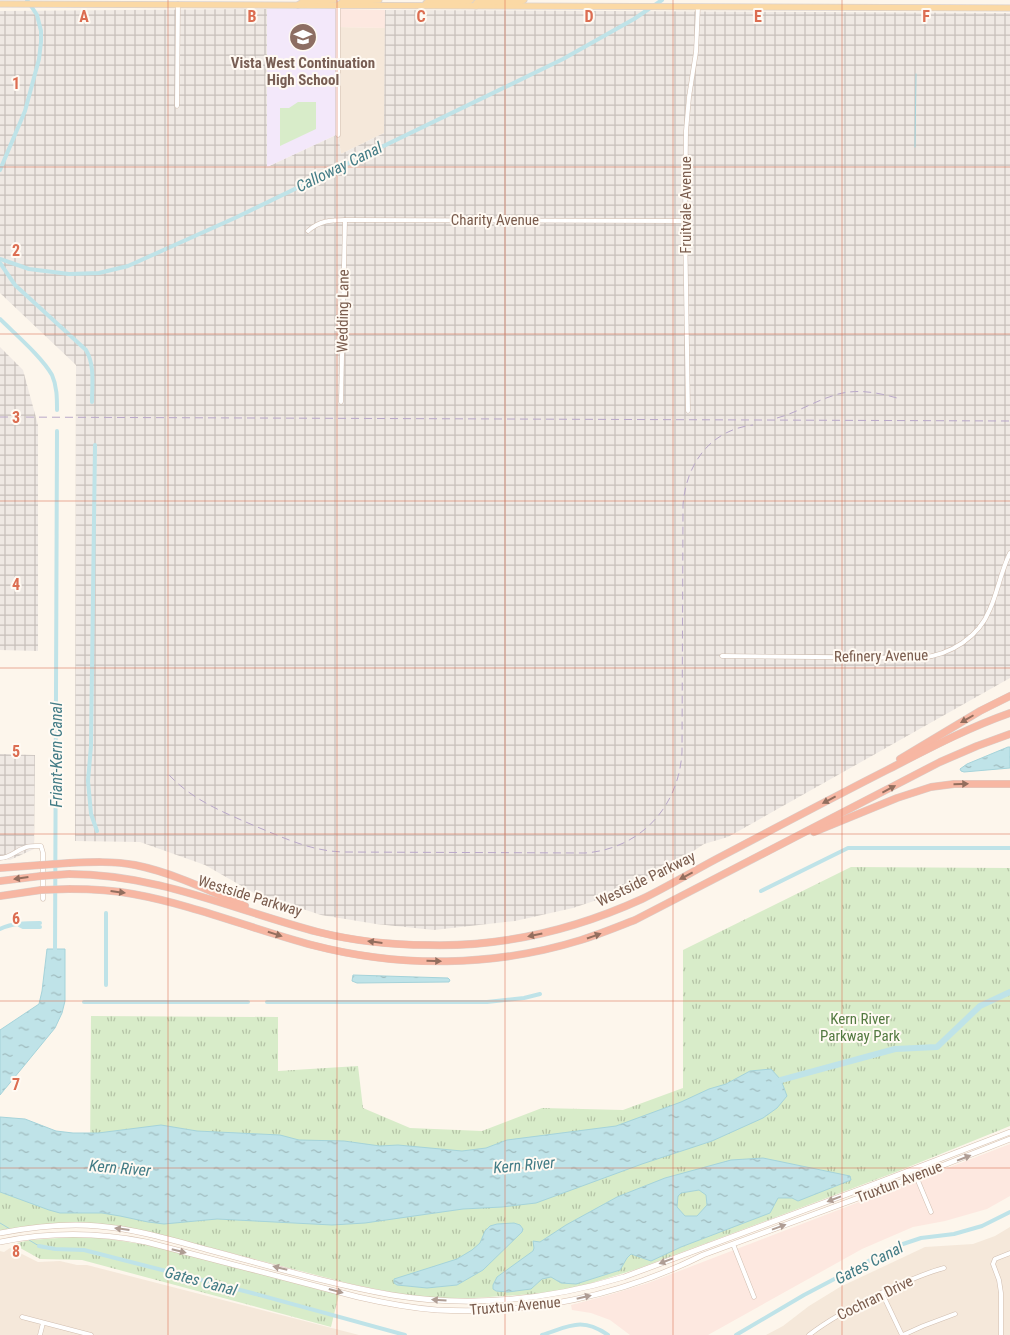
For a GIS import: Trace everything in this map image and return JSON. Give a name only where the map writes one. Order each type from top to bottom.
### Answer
[{"type":"highway","points":[[873,777],[924,744],[1010,696]]},
{"type":"highway","name":"Westside Parkway","points":[[0,881],[69,874],[103,875],[145,881],[183,890],[318,932],[353,939],[404,945],[457,945],[511,940],[586,922],[645,897],[960,733],[1010,713]]},
{"type":"highway","name":"Westside Parkway","points":[[0,896],[19,892],[69,889],[97,889],[123,892],[162,900],[311,944],[364,956],[420,961],[493,958],[547,949],[581,940],[635,920],[940,762],[1010,734]]},
{"type":"highway","points":[[768,852],[917,791],[946,785],[1010,784]]},
{"type":"highway","points":[[0,868],[109,862],[135,865],[163,872],[280,920]]},
{"type":"highway","points":[[0,901],[14,897],[19,892]]},
{"type":"main road","points":[[336,3],[379,0]]},
{"type":"main road","points":[[419,5],[431,2],[471,0]]},
{"type":"main road","points":[[476,6],[476,3],[479,2],[520,2],[524,0]]},
{"type":"main road","points":[[0,4],[71,2],[666,6],[698,3],[1010,8]]},
{"type":"main road","name":"Truxtun Avenue","points":[[0,1233],[61,1225],[97,1226],[131,1230],[360,1288],[410,1297],[438,1301],[493,1301],[526,1298],[584,1288],[624,1277],[1010,1132]]},
{"type":"main road","name":"Truxtun Avenue","points":[[0,1242],[62,1234],[130,1239],[375,1301],[438,1310],[527,1307],[586,1297],[643,1280],[733,1244],[1010,1140]]},
{"type":"main road","points":[[916,1176],[918,1172],[931,1163]]},
{"type":"main road","points":[[712,1245],[733,1244],[737,1239],[761,1227]]},
{"type":"street","points":[[336,3],[338,134]]},
{"type":"street","name":"Fruitvale Avenue","points":[[688,411],[686,131],[696,52],[698,3]]},
{"type":"street","points":[[177,106],[178,4]]},
{"type":"street","name":"Charity Avenue","points":[[308,231],[324,221],[345,220],[686,221]]},
{"type":"street","name":"Wedding Lane","points":[[342,402],[345,220]]},
{"type":"street","name":"Refinery Avenue","points":[[722,656],[920,658],[940,654],[962,643],[980,628],[991,607],[1010,553]]},
{"type":"street","points":[[0,858],[6,858],[22,848],[41,846],[43,853],[44,899]]},
{"type":"street","points":[[916,1176],[931,1212]]},
{"type":"street","points":[[733,1244],[754,1298]]},
{"type":"street","points":[[1001,1335],[1001,1293],[999,1280],[993,1264],[995,1259],[1010,1253]]},
{"type":"street","name":"Cochran Drive","points":[[809,1335],[841,1313],[920,1275],[944,1268]]},
{"type":"street","points":[[882,1293],[902,1335],[955,1314]]},
{"type":"street","points":[[22,1317],[91,1335]]},
{"type":"street","points":[[40,1335],[43,1323]]},
{"type":"shaded area","points":[[267,9],[267,167],[338,134],[341,154],[384,133],[385,10],[1010,13],[1010,678],[728,837],[704,844],[642,885],[573,908],[515,921],[434,930],[376,924],[321,915],[254,893],[205,865],[140,842],[75,841],[76,365],[0,293],[0,11]]},
{"type":"shaded area","points":[[267,9],[337,9],[338,134],[267,167]]},
{"type":"shaded area","points":[[337,9],[385,10],[385,28],[337,27]]},
{"type":"shaded area","points":[[337,27],[385,28],[384,133],[341,154],[338,134]]},
{"type":"shaded area","points":[[0,347],[23,370],[38,425],[38,651],[0,650]]},
{"type":"shaded area","points":[[0,754],[35,755],[34,849],[10,860],[0,859]]},
{"type":"shaded area","points":[[1010,1144],[1010,1196],[987,1209],[945,1221],[913,1227],[862,1249],[708,1335],[630,1335],[610,1320],[591,1313],[572,1310],[571,1305],[648,1283]]},
{"type":"shaded area","points":[[1010,1227],[1010,1335],[766,1335],[783,1326],[809,1306],[840,1287],[925,1247],[973,1244],[995,1236]]},
{"type":"shaded area","points":[[10,1248],[38,1262],[60,1261],[87,1265],[359,1335],[0,1335],[0,1251],[4,1252]]},
{"type":"green space","points":[[298,102],[316,102],[316,129],[280,146],[280,108],[289,108]]},
{"type":"green space","name":"Kern River Parkway Park","points":[[851,867],[1010,868],[1010,1126],[896,1172],[637,1269],[588,1284],[547,1293],[460,1299],[400,1294],[351,1284],[131,1228],[94,1224],[56,1224],[0,1231],[0,1164],[90,1161],[91,1016],[278,1017],[278,1071],[358,1066],[363,1108],[410,1128],[482,1131],[542,1108],[623,1110],[683,1088],[683,950]]},
{"type":"green space","points":[[73,1237],[102,1238],[148,1245],[339,1294],[331,1327],[82,1260],[40,1259],[13,1244],[30,1240]]},
{"type":"water","points":[[1010,747],[1010,768],[964,772],[960,769],[967,764]]},
{"type":"water","points":[[47,949],[65,949],[65,1001],[62,1013],[55,1028],[0,1095],[0,1030],[39,1004]]},
{"type":"water","points":[[353,975],[448,978],[450,980],[449,982],[357,983],[352,981]]},
{"type":"water","points":[[771,1069],[781,1080],[787,1096],[777,1108],[763,1118],[712,1141],[642,1164],[536,1203],[463,1209],[365,1223],[332,1225],[217,1219],[164,1224],[102,1213],[60,1213],[0,1192],[0,1117],[25,1119],[56,1131],[73,1133],[98,1133],[161,1125],[197,1131],[280,1135],[299,1140],[344,1141],[380,1146],[398,1145],[462,1151],[486,1148],[507,1140],[616,1126],[726,1084],[750,1071]]},
{"type":"water","points":[[763,1158],[850,1176],[851,1180],[798,1201],[792,1198],[778,1198],[770,1213],[681,1247],[651,1261],[631,1254],[620,1270],[576,1284],[561,1283],[551,1277],[542,1279],[531,1289],[508,1292],[493,1289],[497,1277],[533,1251],[533,1241],[540,1242],[566,1225],[617,1197],[665,1178],[731,1160]],"holes":[[[699,1190],[706,1195],[707,1205],[697,1216],[685,1216],[677,1207],[678,1196],[681,1193]]]},
{"type":"water","points":[[514,1223],[520,1225],[523,1229],[522,1232],[483,1270],[457,1285],[427,1288],[397,1285],[394,1283],[394,1279],[457,1259],[480,1243],[485,1231],[490,1226]]},
{"type":"waterway","name":"Calloway Canal","points":[[0,170],[25,111],[39,59],[41,31],[37,15],[27,0]]},
{"type":"waterway","name":"Calloway Canal","points":[[0,259],[29,269],[69,274],[99,273],[128,266],[237,217],[563,59],[634,19],[662,0]]},
{"type":"waterway","points":[[915,147],[916,74]]},
{"type":"waterway","points":[[0,263],[15,285],[86,350],[92,369],[92,402]]},
{"type":"waterway","name":"Friant-Kern Canal","points":[[0,319],[48,368],[56,388],[57,410]]},
{"type":"waterway","name":"Friant-Kern Canal","points":[[55,954],[57,431]]},
{"type":"waterway","points":[[95,445],[91,746],[88,781],[91,814],[97,831]]},
{"type":"waterway","points":[[761,891],[848,848],[1010,848]]},
{"type":"waterway","points":[[106,913],[106,985]]},
{"type":"waterway","points":[[0,929],[15,924],[40,923]]},
{"type":"waterway","points":[[19,925],[23,927],[40,927]]},
{"type":"waterway","name":"Kern River","points":[[773,1084],[781,1080],[895,1049],[937,1047],[980,1006],[1010,992]]},
{"type":"waterway","points":[[267,1002],[487,1002],[524,998],[540,994]]},
{"type":"waterway","points":[[84,1002],[248,1002]]},
{"type":"waterway","name":"Gates Canal","points":[[736,1335],[804,1295],[897,1246],[921,1238],[954,1234],[982,1226],[1010,1212]]},
{"type":"waterway","name":"Gates Canal","points":[[0,1223],[10,1229]]},
{"type":"waterway","name":"Gates Canal","points":[[29,1240],[39,1246]]},
{"type":"waterway","name":"Gates Canal","points":[[39,1246],[55,1249],[84,1250],[405,1335]]},
{"type":"waterway","name":"Gates Canal","points":[[542,1335],[576,1325],[591,1326],[608,1335]]},
{"type":"railway","points":[[777,418],[825,398],[848,392],[873,393],[897,398]]},
{"type":"railway","points":[[0,417],[1010,421]]},
{"type":"railway","points":[[169,775],[188,792],[220,811],[287,839],[331,851],[585,853],[605,850],[639,834],[653,822],[673,790],[679,772],[682,752],[683,505],[685,490],[695,463],[713,442],[724,434],[738,428],[753,425]]},
{"type":"place","name":"Vista West Continuation High School","points":[[303,37]]}]
